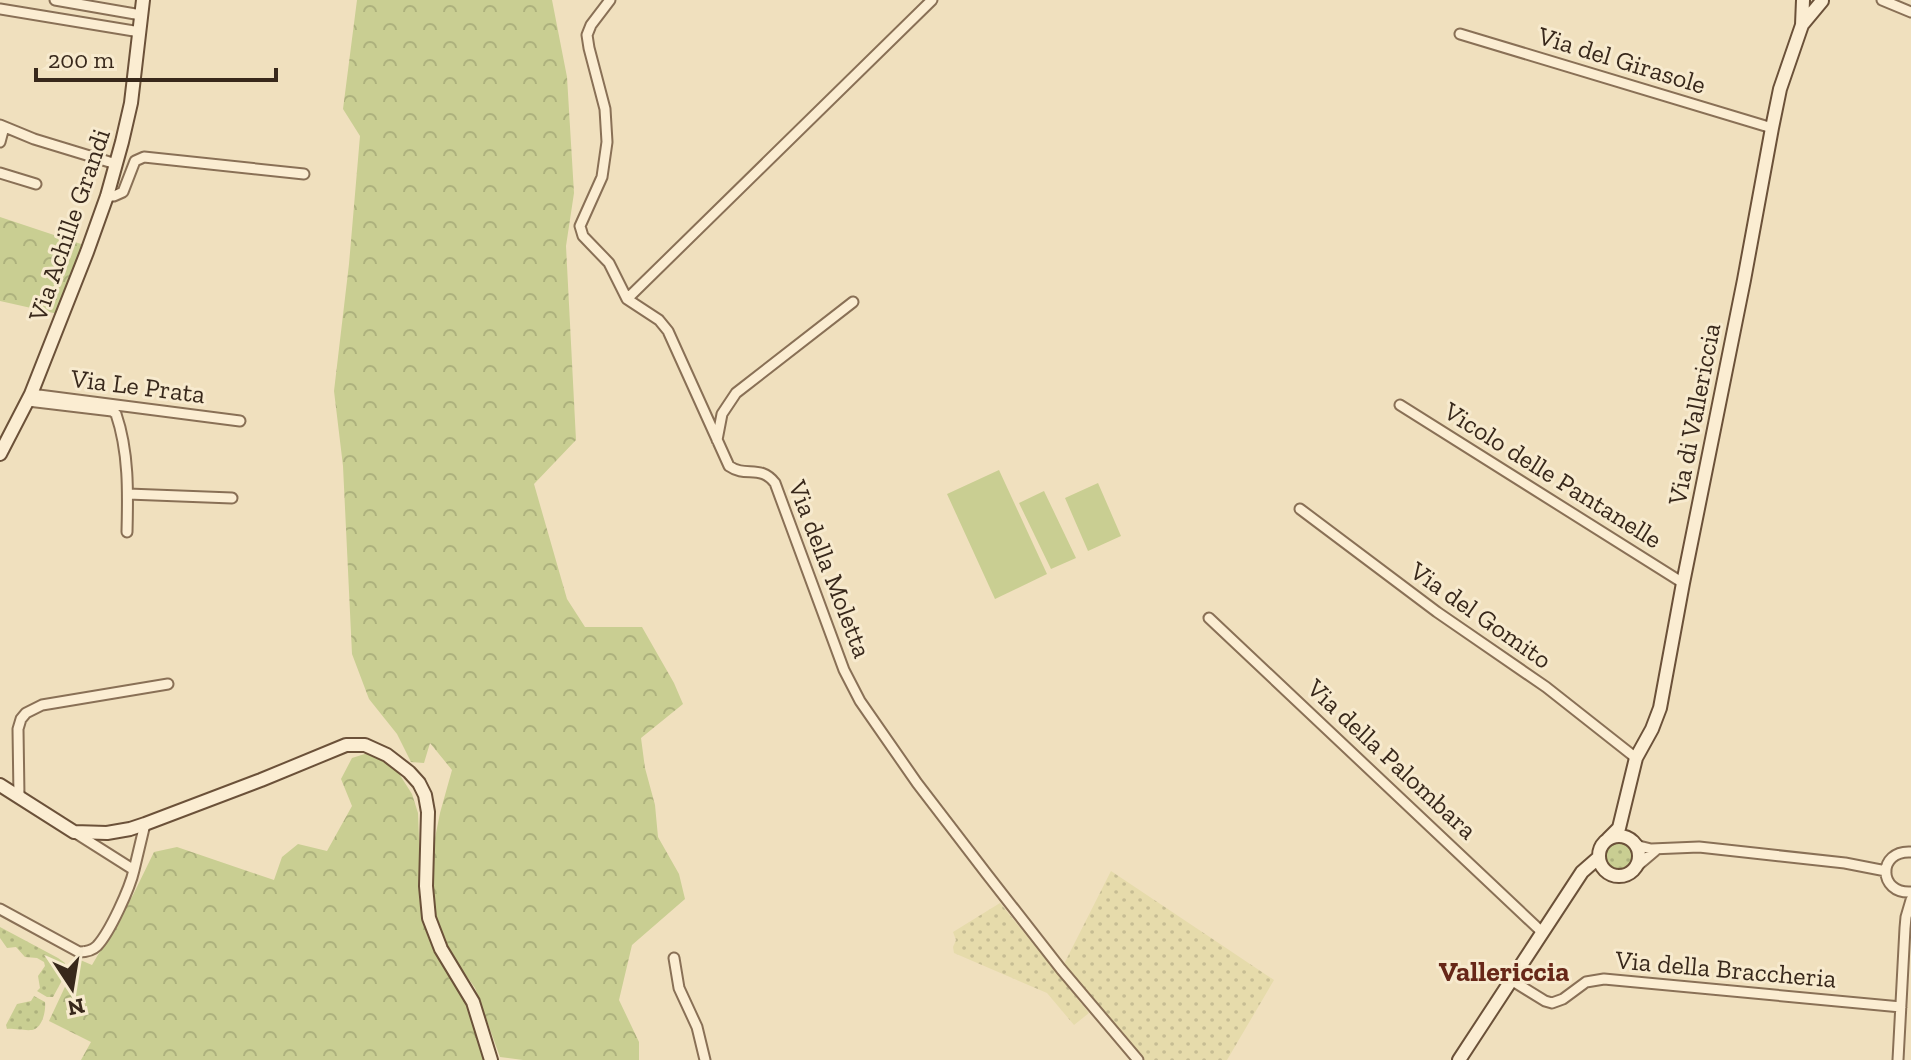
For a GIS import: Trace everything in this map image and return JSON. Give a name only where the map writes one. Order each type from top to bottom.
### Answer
[{"type":"street","points":[[55,0],[141,15]]},
{"type":"street","name":"Via Achille Grandi","points":[[0,454],[30,398],[107,196],[131,103],[143,0]]},
{"type":"street","points":[[610,0],[587,35],[605,109],[607,142],[602,177],[580,226],[583,236],[611,267],[627,299],[932,0]]},
{"type":"street","points":[[1805,0],[1823,1]]},
{"type":"street","name":"Via di Vallericcia","points":[[1459,1060],[1587,866],[1601,865],[1600,847],[1619,828],[1636,758],[1660,708],[1772,128],[1780,89],[1802,25],[1805,0]]},
{"type":"street","points":[[1882,0],[1911,12]]},
{"type":"street","name":"Via di Vallericcia","points":[[1802,25],[1823,1]]},
{"type":"street","points":[[0,9],[140,32]]},
{"type":"street","name":"Via del Girasole","points":[[1460,34],[1772,128]]},
{"type":"street","points":[[0,142],[2,126],[116,164]]},
{"type":"street","points":[[107,196],[123,192],[135,161],[144,157],[304,174]]},
{"type":"street","points":[[0,173],[36,184]]},
{"type":"street","name":"Via della Moletta","points":[[627,299],[659,320],[668,331],[731,467],[739,471],[764,472],[775,483],[844,670],[860,701],[977,862],[1138,1060]]},
{"type":"street","points":[[717,440],[722,414],[736,393],[853,302]]},
{"type":"street","name":"Via Le Prata","points":[[30,398],[240,421]]},
{"type":"street","name":"Via Le Prata","points":[[30,398],[115,413],[123,441],[128,494],[127,532]]},
{"type":"street","name":"Vicolo delle Pantanelle","points":[[1400,405],[1683,583]]},
{"type":"street","points":[[128,494],[232,498]]},
{"type":"street","name":"Via del Gomito","points":[[1300,509],[1437,612],[1546,687],[1636,758]]},
{"type":"street","name":"Via della Palombara","points":[[1209,618],[1543,933]]},
{"type":"street","points":[[19,796],[18,733],[21,719],[29,711],[52,702],[168,684]]},
{"type":"street","points":[[74,832],[107,833],[130,829],[346,745],[365,745],[391,758],[416,779],[425,795],[428,812],[426,886],[429,918],[441,949],[473,1002],[491,1060]]},
{"type":"street","points":[[0,785],[134,870]]},
{"type":"street","name":"Via di Vallericcia","points":[[1624,809],[1628,829],[1639,854],[1636,867]]},
{"type":"street","points":[[0,909],[79,952],[87,952],[99,944],[126,895],[145,824]]},
{"type":"street","points":[[1608,839],[1622,836],[1645,848],[1699,847],[1845,863],[1886,871]]},
{"type":"street","points":[[1601,865],[1615,877],[1623,876],[1659,849]]},
{"type":"street","points":[[1898,1060],[1906,892],[1889,884],[1886,871],[1895,855],[1911,852]]},
{"type":"street","points":[[1906,917],[1911,900]]},
{"type":"street","points":[[674,958],[679,988],[699,1032],[705,1060]]},
{"type":"street","name":"Via della Braccheria","points":[[1511,980],[1549,1003],[1563,999],[1586,982],[1604,979],[1901,1007]]},
{"type":"shaded area","points":[[1111,871],[1274,980],[1227,1060],[1145,1060],[1064,964]]},
{"type":"shaded area","points":[[1000,903],[1089,1013],[1074,1025],[1047,993],[954,953],[956,940],[953,932]]},
{"type":"green space","points":[[357,0],[552,0],[567,77],[574,193],[566,246],[576,440],[534,484],[567,599],[585,627],[642,627],[683,704],[641,738],[655,805],[658,837],[679,874],[685,899],[632,945],[619,1000],[639,1042],[639,1060],[523,1060],[500,1057],[475,988],[444,944],[435,920],[431,858],[452,770],[430,743],[424,763],[411,762],[397,734],[369,699],[352,654],[343,466],[334,391],[360,136],[343,109]]},
{"type":"green space","points":[[0,217],[84,245],[58,314],[0,301]]},
{"type":"green space","points":[[999,470],[1047,574],[995,599],[947,494]]},
{"type":"green space","points":[[1098,483],[1121,536],[1088,551],[1065,498]]},
{"type":"green space","points":[[1044,491],[1076,558],[1051,569],[1019,503]]},
{"type":"green space","points":[[371,752],[398,772],[412,794],[418,813],[421,894],[432,945],[462,989],[486,1060],[81,1060],[91,1042],[49,1021],[78,959],[92,965],[154,852],[177,847],[274,880],[282,857],[298,844],[327,851],[352,806],[341,779],[352,758]]},
{"type":"green space","points":[[1619,841],[1630,845],[1634,856],[1630,867],[1619,871],[1608,867],[1604,856],[1608,845]]},
{"type":"green space","points":[[0,927],[65,963],[66,973],[53,997],[37,991],[40,988],[38,976],[45,966],[44,962],[25,957],[16,947],[7,948],[0,938]]},
{"type":"green space","points":[[34,996],[45,1002],[38,1027],[33,1030],[7,1029],[6,1025],[17,1004],[31,1001]]},
{"type":"district","name":"Vallericcia","points":[[1504,971]]}]
